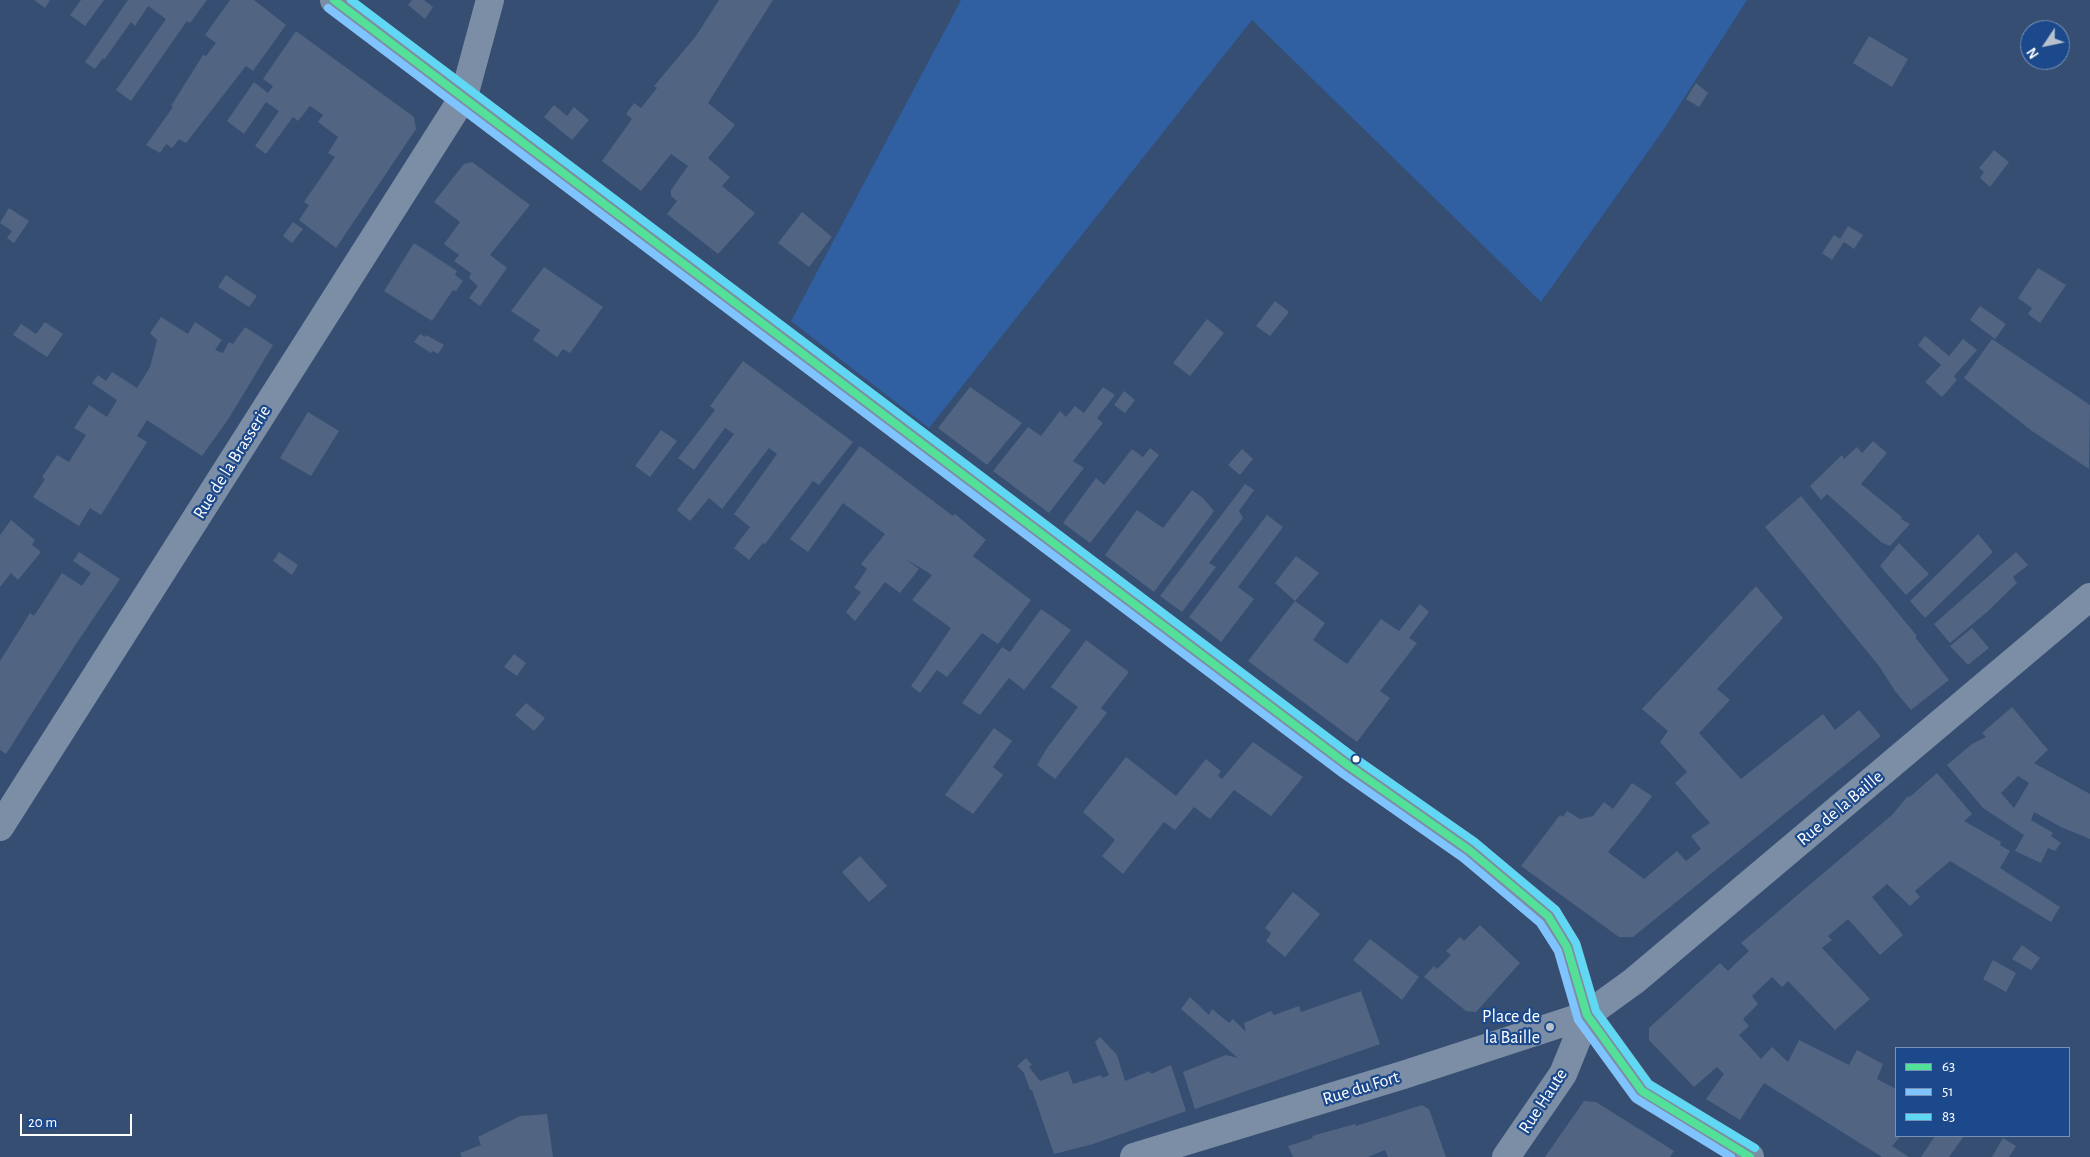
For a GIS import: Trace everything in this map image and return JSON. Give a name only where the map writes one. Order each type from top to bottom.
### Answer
[{"type":"street","points":[[334,0],[464,96],[1349,766],[1469,850],[1548,916],[1567,947],[1587,1015],[1642,1091],[1750,1157]]},
{"type":"street","name":"Rue de la Brasserie","points":[[0,828],[464,96],[490,0]]},
{"type":"street","name":"Rue de la Baille","points":[[1587,1015],[1634,981],[2090,597]]},
{"type":"street","name":"Rue du Fort","points":[[1134,1157],[1403,1075],[1587,1015]]},
{"type":"street","name":"Rue Haute","points":[[1506,1157],[1563,1074],[1587,1015]]},
{"type":"shaded area","points":[[961,0],[1747,0],[1664,129],[1541,302],[1252,20],[929,428],[791,321]]},
{"type":"building","points":[[34,0],[50,0],[45,8]]},
{"type":"building","points":[[81,0],[104,0],[85,26],[70,15]]},
{"type":"building","points":[[128,0],[207,0],[190,23],[187,21],[131,101],[116,90],[166,19],[148,6],[135,26],[131,22],[104,60],[103,58],[95,69],[85,62]]},
{"type":"building","points":[[230,0],[254,0],[286,25],[253,71],[246,66],[186,143],[179,139],[172,148],[166,144],[160,153],[146,145],[173,107],[171,106],[203,55],[206,56],[216,43],[205,35]]},
{"type":"building","points":[[412,0],[424,0],[433,7],[425,19],[408,5]]},
{"type":"building","points":[[719,0],[773,0],[708,103],[735,125],[708,158],[730,177],[722,186],[755,213],[718,254],[667,214],[677,201],[671,196],[671,190],[688,166],[671,154],[641,191],[602,161],[632,119],[626,114],[634,103],[641,108],[657,88],[654,86],[696,36]]},
{"type":"building","points":[[296,31],[414,117],[416,129],[336,248],[299,220],[309,205],[304,202],[335,157],[328,153],[338,137],[318,122],[323,115],[310,106],[298,121],[293,117],[266,154],[255,146],[279,111],[266,102],[244,134],[227,121],[254,82],[268,93],[273,86],[263,79]]},
{"type":"building","points":[[1869,36],[1908,59],[1892,87],[1853,63]]},
{"type":"building","points":[[1696,83],[1708,93],[1699,107],[1686,99]]},
{"type":"building","points":[[554,105],[567,116],[574,107],[589,120],[572,140],[544,117]]},
{"type":"building","points":[[1994,150],[2009,162],[1990,187],[1980,178],[1984,172],[1979,168]]},
{"type":"building","points":[[472,162],[530,205],[490,255],[507,268],[480,306],[469,298],[478,286],[469,278],[471,273],[454,261],[459,255],[444,244],[460,222],[434,202],[464,164]]},
{"type":"building","points":[[9,208],[29,221],[14,243],[7,238],[12,231],[0,223]]},
{"type":"building","points":[[802,212],[832,237],[809,267],[778,243]]},
{"type":"building","points":[[293,222],[303,229],[292,243],[283,236]]},
{"type":"building","points":[[1848,226],[1863,235],[1854,249],[1844,242],[1832,260],[1822,253],[1834,235],[1840,239]]},
{"type":"building","points":[[414,243],[457,271],[455,275],[463,281],[456,291],[453,290],[432,321],[384,291]]},
{"type":"building","points":[[544,267],[603,307],[570,353],[563,349],[557,357],[533,340],[540,330],[511,311]]},
{"type":"building","points":[[2038,268],[2066,285],[2040,323],[2028,314],[2032,308],[2018,298]]},
{"type":"building","points":[[226,275],[257,296],[249,307],[218,287]]},
{"type":"building","points":[[1275,301],[1289,312],[1270,336],[1256,326]]},
{"type":"building","points":[[1980,306],[2006,324],[1995,339],[1970,320]]},
{"type":"building","points":[[161,317],[188,334],[195,322],[222,340],[215,350],[223,353],[229,342],[233,344],[245,327],[273,345],[229,418],[202,456],[147,420],[137,436],[147,442],[101,515],[90,508],[79,526],[33,497],[45,479],[42,477],[57,455],[69,462],[86,435],[74,428],[89,405],[107,417],[117,400],[92,383],[98,375],[106,381],[112,372],[137,388],[150,367],[157,340],[150,333]]},
{"type":"building","points":[[1207,319],[1224,333],[1190,376],[1173,363]]},
{"type":"building","points":[[45,322],[63,334],[47,357],[13,335],[21,324],[36,334]]},
{"type":"building","points":[[420,334],[425,337],[426,335],[444,345],[438,354],[433,351],[431,353],[414,342]]},
{"type":"building","points":[[1925,336],[1949,356],[1963,339],[1977,350],[1954,376],[1957,380],[1942,397],[1925,382],[1941,365],[1918,345]]},
{"type":"building","points":[[1992,339],[2090,405],[2089,469],[2032,431],[1964,378]]},
{"type":"building","points":[[743,361],[853,442],[819,485],[813,481],[765,544],[763,543],[749,560],[734,548],[750,527],[734,514],[777,454],[769,448],[722,509],[709,498],[690,521],[677,510],[734,434],[725,428],[694,470],[678,458],[715,410],[710,406]]},
{"type":"building","points":[[970,387],[1022,423],[987,465],[938,428]]},
{"type":"building","points":[[1103,387],[1115,395],[1097,418],[1103,423],[1073,461],[1084,468],[1049,513],[993,471],[1028,427],[1041,436],[1060,411],[1066,417],[1075,406],[1084,413]]},
{"type":"building","points":[[1124,391],[1135,400],[1125,413],[1114,405]]},
{"type":"building","points":[[308,412],[339,431],[311,476],[280,458]]},
{"type":"building","points":[[661,430],[677,441],[650,477],[635,466]]},
{"type":"building","points":[[1873,441],[1887,453],[1861,484],[1902,517],[1901,519],[1910,524],[1890,546],[1881,542],[1827,494],[1821,500],[1810,486],[1842,455],[1844,459],[1857,447],[1862,453]]},
{"type":"building","points":[[860,446],[953,516],[955,514],[986,540],[973,556],[1031,600],[998,644],[982,633],[947,677],[937,670],[920,693],[911,686],[951,628],[912,600],[932,575],[904,558],[919,569],[900,593],[885,582],[855,621],[846,612],[861,592],[854,588],[867,569],[861,564],[885,534],[843,503],[808,552],[790,539]]},
{"type":"building","points":[[1150,448],[1159,455],[1090,543],[1063,523],[1096,478],[1104,485],[1132,449],[1143,457]]},
{"type":"building","points":[[1242,449],[1253,459],[1240,475],[1228,465]]},
{"type":"building","points":[[1245,484],[1254,490],[1239,511],[1243,518],[1209,563],[1216,567],[1182,612],[1160,596]]},
{"type":"building","points":[[1192,490],[1203,498],[1214,511],[1154,592],[1105,555],[1137,510],[1163,528]]},
{"type":"building","points":[[1801,496],[1917,636],[1915,637],[1949,680],[1911,710],[1895,691],[1879,666],[1765,527]]},
{"type":"building","points":[[1267,515],[1283,527],[1238,587],[1254,599],[1221,642],[1189,617]]},
{"type":"building","points":[[11,520],[35,540],[32,545],[41,552],[18,580],[11,573],[0,587],[0,535]]},
{"type":"building","points":[[1978,534],[1993,552],[1925,618],[1910,601]]},
{"type":"building","points":[[1899,543],[1929,574],[1906,595],[1880,566]]},
{"type":"building","points":[[79,552],[120,579],[6,754],[0,750],[0,661],[30,613],[34,616],[62,573],[82,586],[91,573],[73,561]]},
{"type":"building","points":[[279,552],[298,565],[292,575],[273,561]]},
{"type":"building","points":[[2016,552],[2028,565],[2013,577],[2017,583],[1987,612],[1950,643],[1934,624]]},
{"type":"building","points":[[1296,556],[1319,573],[1295,601],[1275,583]]},
{"type":"building","points":[[1756,586],[1783,618],[1717,689],[1730,700],[1699,733],[1741,779],[1823,714],[1835,730],[1859,710],[1881,736],[1633,937],[1619,937],[1521,866],[1560,815],[1563,817],[1567,811],[1580,819],[1593,816],[1604,802],[1613,809],[1632,783],[1652,796],[1608,852],[1644,879],[1677,851],[1686,861],[1701,849],[1691,836],[1710,823],[1675,783],[1687,772],[1660,742],[1668,731],[1642,709]]},
{"type":"building","points":[[1295,601],[1325,623],[1313,640],[1347,664],[1381,619],[1399,631],[1420,604],[1429,612],[1409,638],[1417,643],[1380,691],[1390,698],[1357,742],[1248,661]]},
{"type":"building","points":[[1041,609],[1071,630],[1024,690],[1009,678],[980,715],[962,703],[1002,647],[1010,652]]},
{"type":"building","points":[[1972,628],[1989,648],[1968,665],[1950,646]]},
{"type":"building","points":[[1086,640],[1129,672],[1101,708],[1107,713],[1055,779],[1037,765],[1047,748],[1078,707],[1051,687]]},
{"type":"building","points":[[514,654],[526,663],[517,676],[504,667]]},
{"type":"building","points":[[526,703],[545,718],[534,731],[515,715]]},
{"type":"building","points":[[2012,707],[2048,750],[2034,763],[2090,794],[2090,839],[2061,827],[2034,812],[2031,820],[2053,833],[2051,836],[2061,843],[2055,851],[2048,848],[2041,863],[2015,851],[2024,835],[1983,808],[1947,765],[1972,744],[1986,737],[1982,733]],"holes":[[[2018,776],[2029,783],[2014,808],[2001,793]]]},
{"type":"building","points":[[994,728],[1012,741],[993,767],[1003,775],[973,814],[945,795]]},
{"type":"building","points":[[1253,742],[1303,777],[1271,816],[1234,790],[1210,819],[1194,807],[1175,830],[1164,822],[1123,874],[1102,856],[1115,840],[1083,812],[1126,757],[1176,796],[1206,759],[1221,771],[1218,776],[1222,779]]},
{"type":"building","points":[[1937,773],[1972,814],[1964,821],[2001,842],[2000,845],[2010,851],[2000,868],[2060,907],[2051,922],[1950,861],[1915,891],[1920,897],[1910,906],[1887,884],[1872,897],[1903,935],[1880,955],[1848,919],[1828,936],[1832,940],[1822,948],[1870,999],[1835,1030],[1788,981],[1782,987],[1772,977],[1752,996],[1758,1004],[1743,1019],[1749,1026],[1739,1035],[1761,1059],[1772,1047],[1788,1062],[1799,1040],[1849,1065],[1857,1050],[1883,1064],[1877,1079],[1895,1088],[1895,1137],[1900,1137],[1892,1146],[1909,1157],[1882,1157],[1764,1083],[1740,1120],[1706,1099],[1724,1074],[1717,1067],[1694,1087],[1649,1040],[1649,1028],[1720,963],[1728,971],[1749,951],[1741,943],[1892,815],[1907,797],[1911,796]]},
{"type":"building","points":[[860,856],[887,886],[869,902],[842,872]]},
{"type":"building","points":[[1293,892],[1320,914],[1285,957],[1266,941],[1271,933],[1265,928]]},
{"type":"building","points":[[1480,925],[1520,963],[1476,1012],[1466,1011],[1424,977],[1434,966],[1437,969],[1451,955],[1446,951],[1460,937],[1464,941]]},
{"type":"building","points":[[1370,939],[1419,977],[1402,1000],[1353,960]]},
{"type":"building","points":[[2022,945],[2040,958],[2031,970],[2012,959]]},
{"type":"building","points":[[1993,960],[2016,973],[2006,992],[1983,979]]},
{"type":"building","points":[[1361,991],[1380,1044],[1195,1109],[1183,1072],[1226,1055],[1238,1058],[1181,1009],[1190,997],[1209,1015],[1212,1009],[1229,1023],[1233,1019],[1246,1032],[1244,1023],[1271,1011],[1274,1015],[1299,1006],[1301,1012]]},
{"type":"building","points":[[1100,1037],[1117,1055],[1125,1081],[1150,1071],[1151,1074],[1171,1065],[1186,1111],[1093,1144],[1054,1154],[1032,1090],[1030,1090],[1024,1073],[1017,1066],[1026,1058],[1032,1065],[1029,1067],[1040,1081],[1068,1071],[1073,1084],[1101,1075],[1102,1078],[1109,1075],[1095,1042]]},
{"type":"building","points":[[1584,1101],[1596,1102],[1674,1151],[1670,1157],[1545,1157]]},
{"type":"building","points":[[1422,1105],[1429,1109],[1446,1157],[1388,1157],[1385,1150],[1368,1157],[1293,1157],[1288,1146],[1313,1138],[1312,1136],[1355,1124],[1356,1126]]},
{"type":"building","points":[[547,1114],[553,1157],[462,1157],[460,1153],[481,1145],[478,1137],[520,1116]]},
{"type":"building","points":[[1934,1137],[1963,1137],[1949,1157],[1921,1157]]},
{"type":"building","points":[[2003,1138],[2016,1146],[2009,1157],[1992,1157]]},
{"type":"transit line","name":"63","points":[[334,0],[1349,766],[1469,850],[1548,916],[1567,947],[1587,1015],[1642,1091],[1750,1157]]},
{"type":"transit line","name":"83","points":[[351,0],[1355,758],[1475,842],[1556,910],[1576,943],[1596,1011],[1649,1084],[1755,1148]]},
{"type":"transit line","name":"51","points":[[328,8],[1343,774],[1463,858],[1540,923],[1558,951],[1578,1020],[1635,1098],[1731,1157]]},
{"type":"place","name":"Place de la Baille","points":[[1550,1027]]}]
